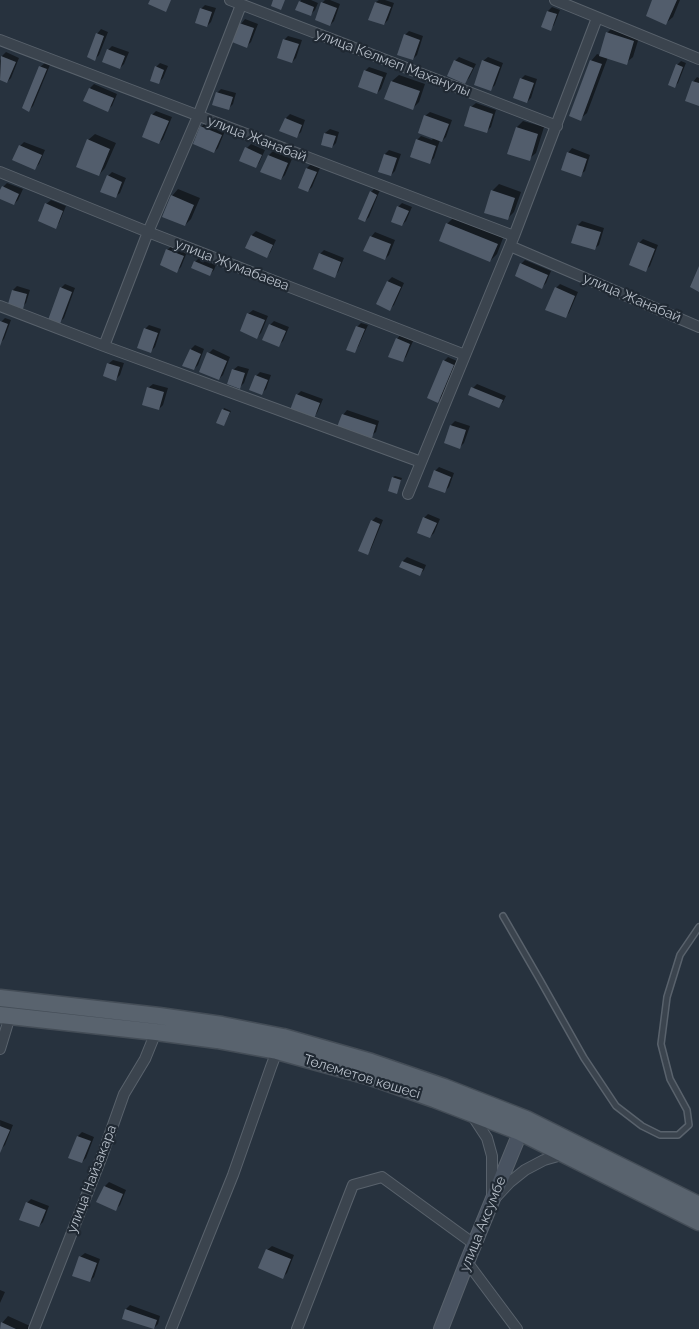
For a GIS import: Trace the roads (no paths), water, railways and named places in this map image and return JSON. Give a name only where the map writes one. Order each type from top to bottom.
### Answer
[{"type":"main road","name":"Төлеметов көшесі","points":[[0,998],[222,1025],[282,1037],[371,1062],[444,1087],[523,1126],[699,1204]]},
{"type":"main road","name":"Төлеметов көшесі","points":[[5,1015],[217,1040],[277,1052],[368,1076],[472,1114],[523,1126],[565,1154],[699,1222]]},
{"type":"main road","name":"улица Аксумбе","points":[[441,1329],[523,1126]]},
{"type":"street","name":"улица Келмеп Маханулы","points":[[230,0],[556,126]]},
{"type":"street","points":[[555,0],[699,59]]},
{"type":"street","points":[[104,346],[148,232],[198,116],[242,5]]},
{"type":"street","points":[[408,494],[512,241],[597,18]]},
{"type":"street","name":"улица Жанабай","points":[[0,40],[198,116],[512,241],[699,327]]},
{"type":"street","name":"улица Жумабаева","points":[[0,172],[148,232],[466,355]]},
{"type":"street","points":[[0,306],[421,462]]},
{"type":"street","points":[[0,1049],[5,1015]]},
{"type":"street","name":"улица Найзакара","points":[[34,1329],[102,1156],[124,1094],[145,1059],[156,1032]]},
{"type":"street","points":[[171,1329],[233,1175],[270,1067],[277,1052]]},
{"type":"street","points":[[472,1114],[487,1138],[492,1156],[492,1201]]},
{"type":"street","points":[[492,1201],[510,1182],[525,1170],[544,1160],[565,1154]]},
{"type":"street","points":[[297,1329],[353,1185],[382,1177],[474,1244]]},
{"type":"street","points":[[467,1262],[516,1329]]},
{"type":"lane","points":[[503,916],[584,1058],[616,1106],[642,1126],[660,1136],[678,1135],[689,1124],[687,1110],[670,1079],[661,1044],[667,997],[680,955],[699,927]]}]
